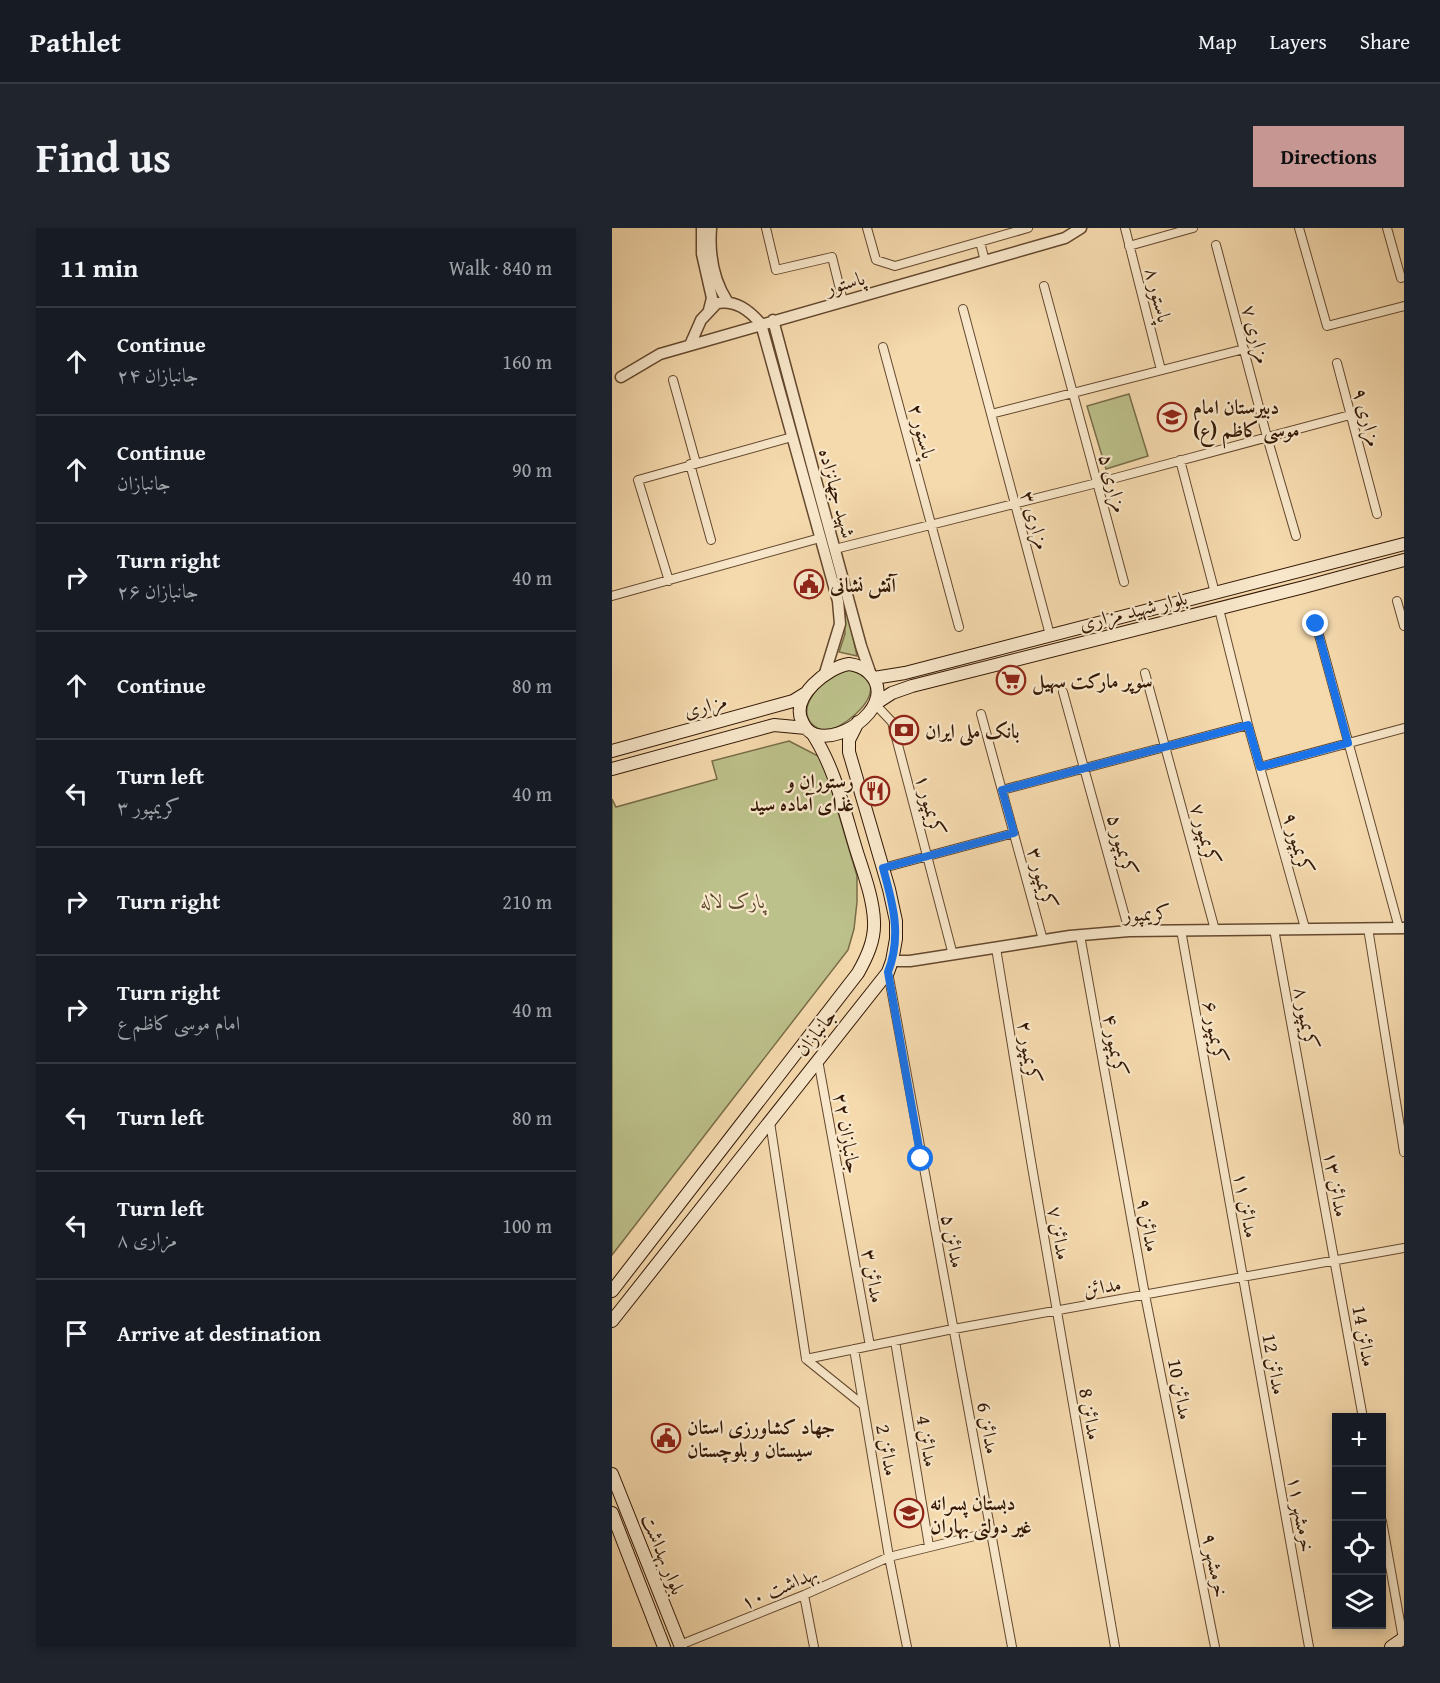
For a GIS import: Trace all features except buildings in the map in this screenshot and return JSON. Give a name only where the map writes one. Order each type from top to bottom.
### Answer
[{"type":"main road","name":"بلوار شهید مزاری","points":[[873,676],[905,674],[1404,544]]},
{"type":"main road","name":"بلوار شهید مزاری","points":[[875,704],[892,693],[912,686],[1404,560]]},
{"type":"main road","points":[[1215,593],[1219,609]]},
{"type":"main road","points":[[612,769],[774,725],[831,736],[840,733],[866,716],[875,704],[878,695],[873,676],[858,665],[849,664],[833,668],[825,673],[802,699],[799,714],[809,731]]},
{"type":"main road","name":"مزاری","points":[[612,751],[793,701],[807,693]]},
{"type":"main road","points":[[858,722],[849,740],[849,752],[896,921],[896,939],[890,966]]},
{"type":"main road","name":"جانبازان","points":[[612,1291],[858,973],[868,955],[873,939],[874,922],[868,887],[829,762],[809,731]]},
{"type":"main road","name":"جانبازان","points":[[612,1322],[890,966]]},
{"type":"main road","name":"بلوار بهداشت","points":[[612,1474],[679,1646]]},
{"type":"main road","name":"بلوار بهداشت","points":[[612,1513],[664,1647]]},
{"type":"main road","points":[[1391,1647],[1403,1638]]},
{"type":"street","points":[[702,228],[702,254],[712,298],[709,311]]},
{"type":"street","points":[[711,228],[711,260],[720,291],[727,301],[751,312],[761,324]]},
{"type":"street","points":[[766,228],[776,270],[831,257],[843,301]]},
{"type":"street","points":[[867,228],[876,260],[895,266],[1028,228]]},
{"type":"street","name":"پاستور","points":[[621,377],[660,354],[1065,238],[1080,228]]},
{"type":"street","name":"پاستور ۸","points":[[1125,228],[1161,370]]},
{"type":"street","points":[[1129,246],[1193,228]]},
{"type":"street","points":[[1299,228],[1327,326],[1404,306]]},
{"type":"street","points":[[1387,228],[1401,278]]},
{"type":"street","points":[[980,242],[984,261]]},
{"type":"street","name":"مزاری ۷","points":[[1215,245],[1296,536]]},
{"type":"street","name":"مزاری ۵","points":[[1044,286],[1124,582]]},
{"type":"street","points":[[690,345],[701,320],[717,303],[727,301]]},
{"type":"street","name":"مزاری ۳","points":[[963,309],[1050,635]]},
{"type":"street","name":"شهید جهانزاده","points":[[773,320],[829,550],[840,614],[838,634],[825,673]]},
{"type":"street","name":"شهید جهانزاده","points":[[761,324],[820,538],[829,550],[873,676]]},
{"type":"street","name":"پاستور ۲","points":[[883,347],[959,627]]},
{"type":"street","points":[[991,414],[1244,349]]},
{"type":"street","name":"مزاری ۹","points":[[1336,363],[1377,514]]},
{"type":"street","points":[[673,380],[711,540]]},
{"type":"street","points":[[829,550],[1097,483],[1350,415]]},
{"type":"street","points":[[669,581],[638,480],[792,437]]},
{"type":"street","points":[[1180,460],[1215,593]]},
{"type":"street","points":[[612,596],[820,538]]},
{"type":"street","points":[[1397,601],[1404,626]]},
{"type":"street","name":"کریمپور ۹","points":[[1219,609],[1248,725],[1305,928]]},
{"type":"street","points":[[1316,624],[1401,928]]},
{"type":"street","name":"کریمپور ۷","points":[[1145,673],[1215,930]]},
{"type":"street","name":"کریمپور ۵","points":[[1064,692],[1129,931]]},
{"type":"street","name":"کریمپور ۱","points":[[875,704],[892,722],[953,955]]},
{"type":"street","name":"کریمپور ۳","points":[[981,714],[1043,940]]},
{"type":"street","points":[[1002,790],[1248,725]]},
{"type":"street","points":[[1260,767],[1404,728]]},
{"type":"street","points":[[883,868],[1014,833]]},
{"type":"street","points":[[1368,928],[1404,1152]]},
{"type":"street","name":"کریمپور","points":[[890,966],[1080,934],[1181,930],[1401,928]]},
{"type":"street","name":"کریمپور ۸","points":[[1274,929],[1308,1114]]},
{"type":"street","name":"کریمپور ۶","points":[[1181,930],[1218,1139]]},
{"type":"street","name":"کریمپور ۴","points":[[1080,934],[1120,1160]]},
{"type":"street","name":"کریمپور ۲","points":[[996,948],[1031,1161]]},
{"type":"street","name":"مدائن ۵","points":[[890,966],[921,1159],[954,1329]]},
{"type":"street","name":"جانبازان ۲۲","points":[[818,1060],[846,1212]]},
{"type":"street","name":"مدائن ۱۳","points":[[1308,1114],[1334,1260]]},
{"type":"street","points":[[770,1122],[806,1359],[863,1405]]},
{"type":"street","name":"مدائن ۱۱","points":[[1218,1139],[1243,1277]]},
{"type":"street","name":"مدائن ۹","points":[[1120,1160],[1145,1295]]},
{"type":"street","name":"مدائن ۷","points":[[1031,1161],[1057,1311]]},
{"type":"street","name":"مدائن ۳","points":[[846,1212],[870,1346]]},
{"type":"street","name":"مدائن","points":[[806,1359],[954,1329],[1404,1248]]},
{"type":"street","name":"مدائن 14","points":[[1334,1260],[1362,1413]]},
{"type":"street","name":"مدائن 12","points":[[1243,1277],[1275,1457]]},
{"type":"street","name":"مدائن 10","points":[[1145,1295],[1184,1490]]},
{"type":"street","name":"مدائن 8","points":[[1057,1311],[1115,1647]]},
{"type":"street","name":"مدائن 6","points":[[954,1329],[1012,1647]]},
{"type":"street","name":"مدائن 4","points":[[896,1341],[929,1546]]},
{"type":"street","name":"مدائن 2","points":[[854,1349],[889,1557],[907,1647]]},
{"type":"street","name":"خرمشهر ۱۱","points":[[1275,1457],[1309,1647]]},
{"type":"street","name":"خرمشهر ۹","points":[[1184,1490],[1215,1647]]},
{"type":"street","name":"بهداشت ۱۰","points":[[679,1646],[804,1595],[889,1557],[991,1532]]},
{"type":"street","points":[[1386,1543],[1403,1638]]},
{"type":"street","points":[[804,1595],[814,1647]]},
{"type":"green space","points":[[1129,394],[1148,456],[1106,469],[1087,406]]},
{"type":"green space","points":[[843,591],[857,656],[839,652],[845,634]]},
{"type":"green space","points":[[847,669],[867,679],[870,692],[867,700],[855,714],[838,727],[833,730],[822,730],[812,724],[808,717],[808,704],[811,697],[826,681],[834,674]]},
{"type":"green space","name":"پارک لاله","points":[[789,741],[822,758],[857,876],[854,929],[848,950],[612,1255],[612,799],[616,807],[717,779],[712,761]]},
{"type":"place","name":"دبیرستان امام موسی کاظم (ع)","points":[[1172,417]]},
{"type":"place","name":"آتش نشانی","points":[[809,584]]},
{"type":"place","name":"سوپر مارکت سهیل","points":[[1011,680]]},
{"type":"place","name":"بانک ملی ایران","points":[[904,730]]},
{"type":"place","name":"رستوران و غذای آماده سید","points":[[875,791]]},
{"type":"place","name":"جهاد کشاورزی استان سیستان و بلوچستان","points":[[666,1438]]},
{"type":"place","name":"دبستان پسرانه غیر دولتی بهاران","points":[[909,1513]]},
{"type":"route","points":[[921,1159],[888,972],[896,939],[896,921],[883,868],[1014,833],[1002,790],[1248,725],[1260,767],[1348,743],[1316,624]]}]
